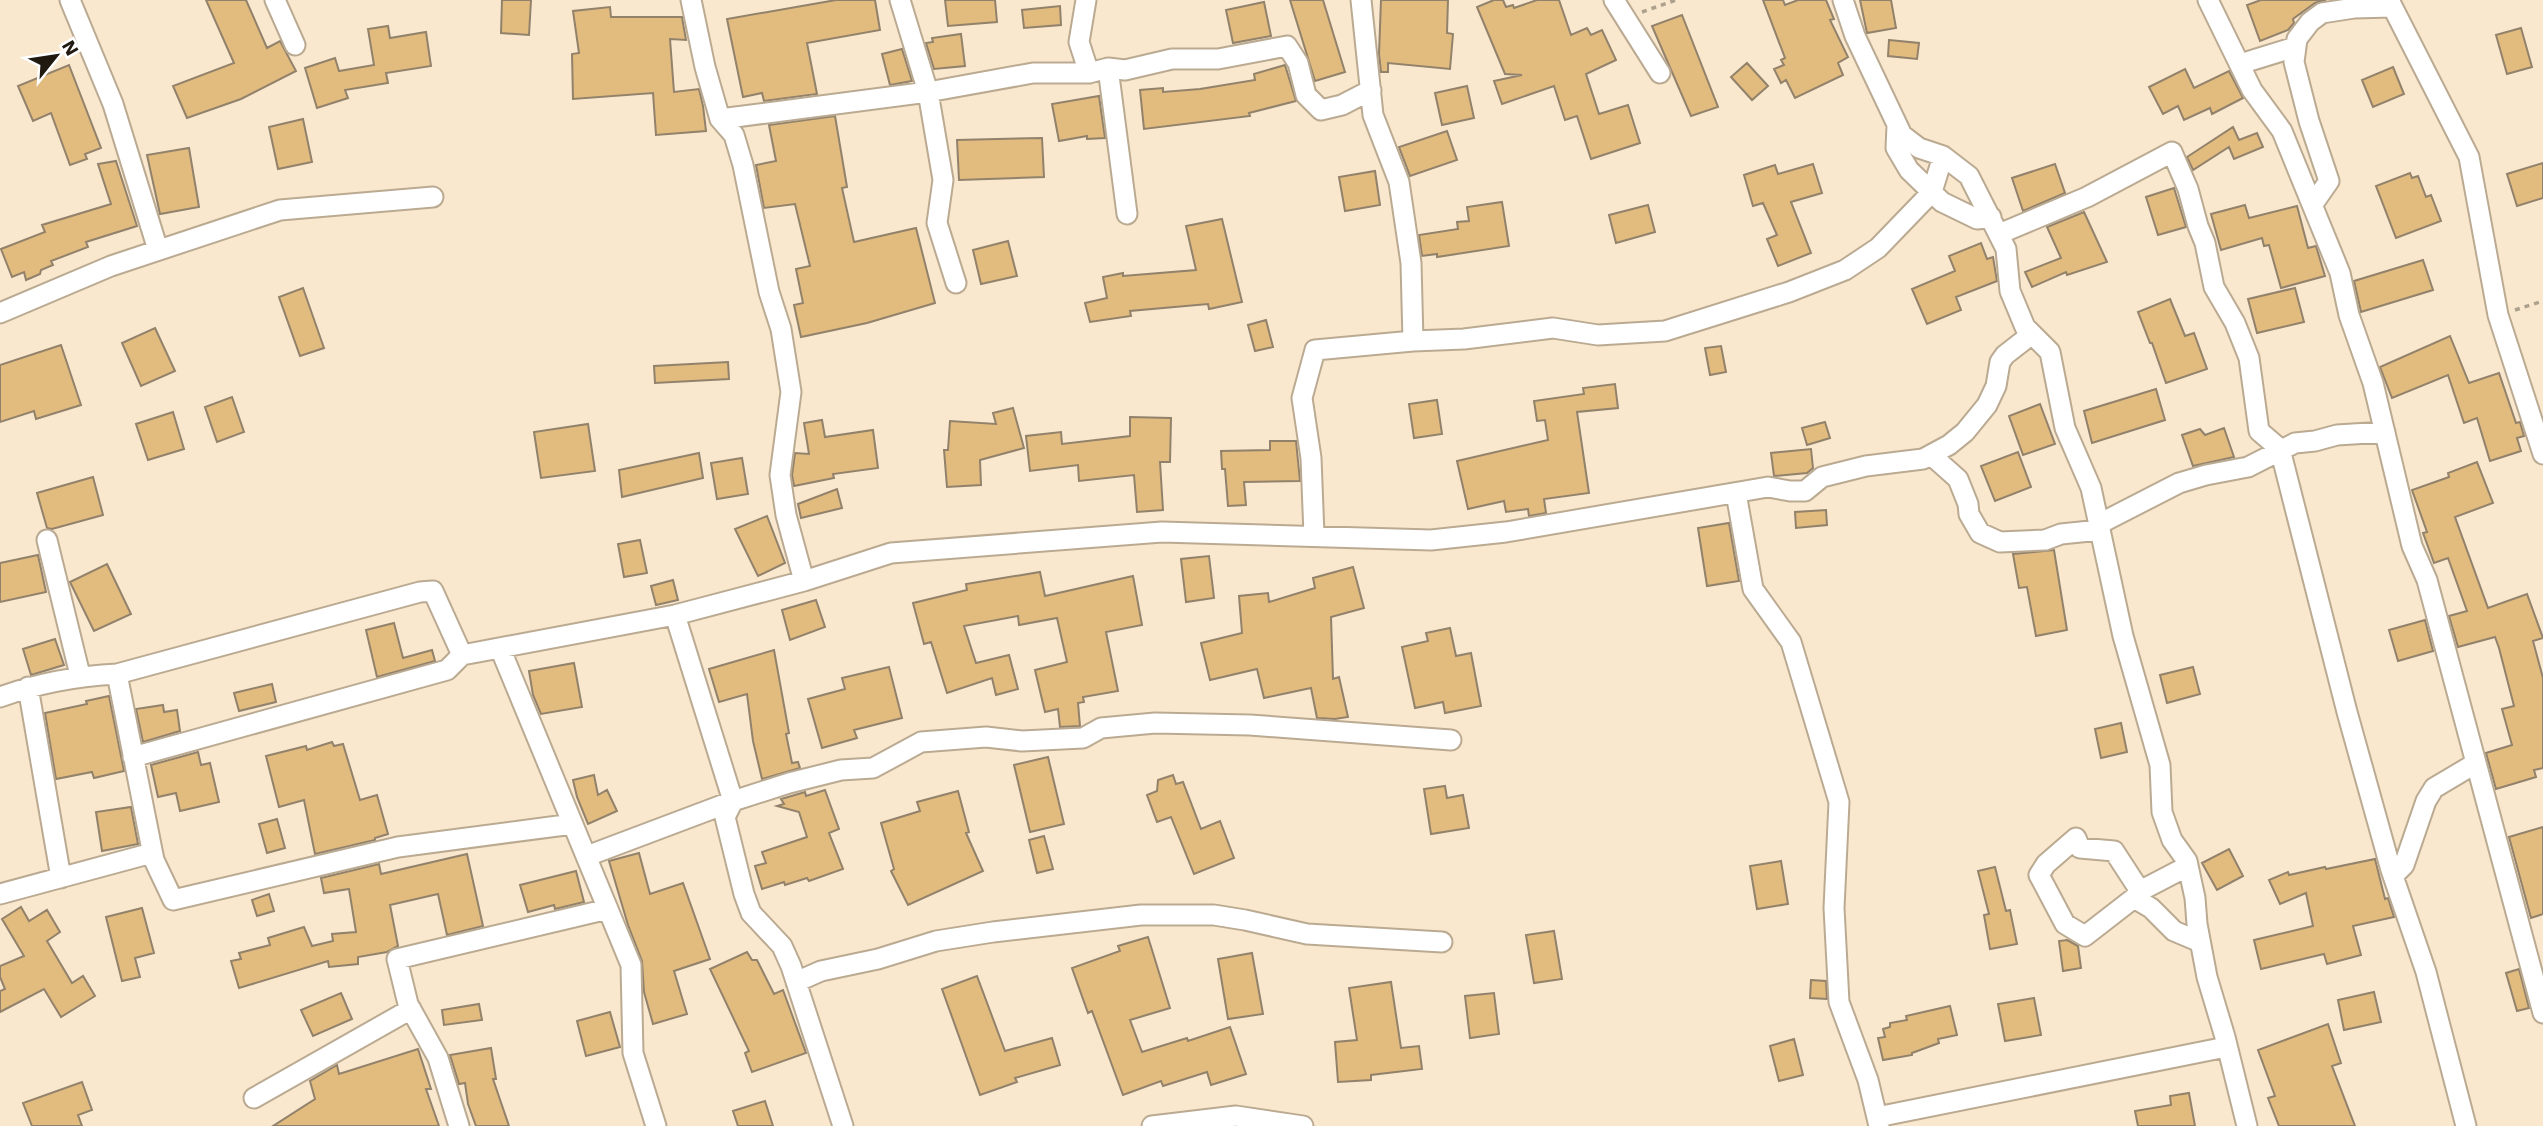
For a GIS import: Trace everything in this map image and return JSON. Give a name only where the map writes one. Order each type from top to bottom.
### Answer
[{"type":"street","points":[[70,0],[113,104],[158,250]]},
{"type":"street","points":[[275,0],[295,45]]},
{"type":"street","points":[[691,0],[705,67],[720,119],[734,135],[743,165],[769,292],[780,329],[791,392],[780,475],[786,515],[804,582]]},
{"type":"street","points":[[901,0],[928,92],[943,180],[937,223],[957,283]]},
{"type":"street","points":[[1086,0],[1079,42],[1098,71],[1127,214]]},
{"type":"street","points":[[1361,0],[1373,114],[1399,182],[1410,263],[1413,341]]},
{"type":"street","points":[[1843,0],[1855,36],[1902,135],[1919,148],[1943,156],[1969,176],[2006,248],[2010,291],[2025,327],[2050,352],[2065,428],[2091,488],[2123,636],[2160,765],[2162,812],[2172,840],[2188,866],[2207,978],[2247,1126]]},
{"type":"street","points":[[2208,0],[2252,90],[2282,131],[2340,273],[2349,315],[2373,383],[2412,546],[2427,580],[2543,1013]]},
{"type":"street","points":[[2314,204],[2329,181],[2308,118],[2294,62],[2297,39],[2310,22],[2322,13],[2391,4],[2469,157],[2498,315],[2543,454]]},
{"type":"street","points":[[1619,8],[1660,73]]},
{"type":"street","points":[[720,119],[928,92],[1033,74],[1125,70],[1172,60],[1218,59],[1287,46],[1298,63],[1306,95],[1321,110],[1342,105],[1371,90]]},
{"type":"street","points":[[2240,64],[2295,47]]},
{"type":"street","points":[[2282,131],[2308,118]]},
{"type":"street","points":[[1897,126],[1896,148],[1909,170],[1942,202],[1995,226],[2087,197],[2172,152],[2206,243],[2214,287],[2235,323],[2249,358],[2259,431],[2280,449],[2344,699],[2393,876],[2426,972],[2466,1126]]},
{"type":"street","points":[[1314,535],[1311,458],[1302,398],[1315,350],[1465,339],[1553,328],[1598,335],[1665,331],[1789,292],[1845,270],[1878,248],[1932,192],[1943,156]]},
{"type":"street","points":[[0,313],[111,266],[280,210],[433,197]]},
{"type":"street","points":[[133,757],[447,670],[462,655],[675,615],[804,582],[891,553],[1162,532],[1431,540],[1506,532],[1768,487],[1805,491],[1822,477],[1866,466],[1923,459],[1965,432],[1987,405],[1996,386],[2000,362],[2032,334]]},
{"type":"street","points":[[1931,455],[1958,479],[1969,514],[1980,533],[2000,542],[2045,540],[2061,534],[2100,527],[2179,483],[2249,467],[2295,443],[2337,435],[2385,432]]},
{"type":"street","points":[[1736,493],[1753,589],[1791,642],[1839,802],[1834,908],[1839,1003],[1868,1080],[1878,1122],[2226,1047]]},
{"type":"street","points":[[47,540],[80,676]]},
{"type":"street","points":[[0,696],[80,676],[117,674],[420,592],[433,591],[462,655]]},
{"type":"street","points":[[675,615],[733,801],[725,817],[744,894],[751,913],[782,946],[791,966],[842,1126]]},
{"type":"street","points":[[500,648],[631,965],[633,1053],[656,1126]]},
{"type":"street","points":[[117,674],[152,853],[173,900],[398,847],[573,824]]},
{"type":"street","points":[[28,687],[61,878]]},
{"type":"street","points":[[587,856],[733,801],[789,783],[841,770],[873,768],[921,742],[986,737],[1022,741],[1083,738],[1101,728],[1155,723],[1250,725],[1451,740]]},
{"type":"street","points":[[2393,876],[2404,865],[2426,801],[2434,788],[2476,763]]},
{"type":"street","points":[[2188,866],[2140,891],[2114,851],[2080,848],[2076,838],[2046,863],[2039,875],[2065,923],[2085,936],[2134,898],[2151,908],[2174,931],[2200,942]]},
{"type":"street","points":[[0,894],[152,853]]},
{"type":"street","points":[[459,1126],[438,1058],[411,1009],[397,959],[608,909]]},
{"type":"street","points":[[796,982],[821,971],[878,959],[936,941],[1141,915],[1214,915],[1307,934],[1442,942]]},
{"type":"street","points":[[254,1098],[411,1009]]},
{"type":"street","points":[[1152,1126],[1236,1116],[1303,1126]]},
{"type":"path","points":[[1619,8],[1676,0]]},
{"type":"path","points":[[2498,315],[2543,301]]},
{"type":"building","points":[[206,0],[246,0],[267,48],[280,41],[296,71],[241,99],[187,118],[173,86],[234,63]]},
{"type":"building","points":[[502,0],[531,0],[529,35],[501,33]]},
{"type":"building","points":[[836,0],[875,0],[880,30],[807,43],[817,94],[764,101],[762,93],[743,97],[727,19]]},
{"type":"building","points":[[945,0],[995,0],[997,22],[948,26]]},
{"type":"building","points":[[1290,0],[1323,0],[1345,72],[1315,81]]},
{"type":"building","points":[[1381,0],[1448,0],[1447,33],[1453,34],[1450,69],[1388,63],[1388,72],[1381,72]]},
{"type":"building","points":[[1494,0],[1503,0],[1506,7],[1513,5],[1514,8],[1537,0],[1559,0],[1571,35],[1587,28],[1591,35],[1602,30],[1616,60],[1586,74],[1599,114],[1628,105],[1640,143],[1591,159],[1577,116],[1565,120],[1554,86],[1502,104],[1494,81],[1522,75],[1505,74],[1477,7]]},
{"type":"building","points":[[1763,0],[1783,0],[1785,5],[1798,0],[1826,0],[1834,19],[1830,20],[1848,57],[1838,63],[1843,75],[1795,98],[1786,80],[1781,83],[1774,69],[1784,65],[1781,60],[1785,58]]},
{"type":"building","points":[[1860,0],[1891,0],[1896,28],[1867,33]]},
{"type":"building","points":[[2261,0],[2326,0],[2315,3],[2293,19],[2294,23],[2288,30],[2260,41],[2247,5]]},
{"type":"building","points":[[1264,2],[1271,36],[1233,43],[1226,10]]},
{"type":"building","points":[[1060,6],[1061,25],[1024,28],[1022,10]]},
{"type":"building","points":[[610,7],[611,17],[682,17],[686,40],[670,39],[674,92],[699,89],[706,131],[656,135],[653,93],[573,99],[572,54],[579,53],[573,11]]},
{"type":"building","points":[[1682,15],[1718,107],[1691,116],[1652,26]]},
{"type":"building","points":[[388,26],[390,38],[426,32],[431,66],[386,73],[388,83],[345,90],[348,98],[317,108],[305,68],[335,58],[339,71],[374,65],[368,29]]},
{"type":"building","points":[[2521,28],[2532,67],[2507,74],[2496,35]]},
{"type":"building","points":[[961,34],[965,66],[934,69],[926,43],[933,42],[932,38]]},
{"type":"building","points":[[1889,40],[1919,43],[1917,59],[1888,56]]},
{"type":"building","points":[[902,49],[912,81],[890,85],[882,54]]},
{"type":"building","points":[[1747,63],[1768,86],[1752,100],[1731,77]]},
{"type":"building","points":[[69,65],[101,148],[85,154],[87,159],[70,165],[51,113],[33,121],[18,86]]},
{"type":"building","points":[[1285,65],[1296,101],[1249,113],[1250,116],[1144,129],[1140,90],[1163,88],[1163,92],[1200,89],[1255,80],[1254,74]]},
{"type":"building","points":[[2393,67],[2404,94],[2373,107],[2362,80]]},
{"type":"building","points":[[2185,69],[2194,88],[2229,71],[2243,98],[2212,114],[2210,108],[2184,120],[2178,106],[2163,114],[2149,87]]},
{"type":"building","points":[[1467,86],[1474,118],[1442,125],[1435,93]]},
{"type":"building","points":[[1099,96],[1105,138],[1087,139],[1087,136],[1059,141],[1052,104]]},
{"type":"building","points":[[835,116],[847,187],[842,188],[854,242],[916,228],[935,303],[867,323],[801,337],[794,305],[803,303],[796,269],[810,266],[795,204],[764,208],[756,165],[776,161],[769,125]]},
{"type":"building","points":[[303,119],[312,162],[278,169],[269,127]]},
{"type":"building","points":[[2233,127],[2239,140],[2257,133],[2263,147],[2234,159],[2229,147],[2193,170],[2187,157]]},
{"type":"building","points":[[1447,131],[1457,160],[1410,176],[1399,147]]},
{"type":"building","points":[[1042,138],[1044,177],[959,180],[957,140]]},
{"type":"building","points":[[189,148],[199,207],[160,214],[147,155]]},
{"type":"building","points":[[116,161],[137,226],[86,242],[88,247],[51,261],[53,265],[26,280],[24,272],[12,277],[1,249],[45,232],[42,225],[111,204],[98,164]]},
{"type":"building","points":[[2543,163],[2543,198],[2517,206],[2507,174]]},
{"type":"building","points":[[1813,164],[1822,193],[1791,202],[1811,253],[1778,266],[1767,239],[1777,235],[1763,203],[1753,206],[1744,175],[1775,165],[1778,174]]},
{"type":"building","points":[[2055,164],[2065,193],[2023,211],[2012,178]]},
{"type":"building","points":[[1375,171],[1380,205],[1345,211],[1339,177]]},
{"type":"building","points":[[2410,173],[2412,178],[2418,176],[2426,197],[2431,195],[2441,221],[2396,238],[2376,186]]},
{"type":"building","points":[[2174,188],[2186,227],[2158,235],[2146,197]]},
{"type":"building","points":[[1502,202],[1509,246],[1437,257],[1437,254],[1422,256],[1419,235],[1458,229],[1457,222],[1469,221],[1467,207]]},
{"type":"building","points":[[1648,205],[1655,232],[1616,243],[1609,215]]},
{"type":"building","points":[[2245,205],[2249,218],[2297,206],[2308,248],[2316,246],[2325,276],[2281,288],[2269,245],[2264,246],[2262,238],[2221,250],[2211,214]]},
{"type":"building","points":[[2084,212],[2107,262],[2067,275],[2066,272],[2032,287],[2025,272],[2061,258],[2047,227]]},
{"type":"building","points":[[1222,219],[1242,302],[1209,309],[1208,304],[1130,311],[1131,316],[1090,322],[1085,303],[1107,298],[1103,277],[1123,273],[1123,276],[1196,270],[1186,226]]},
{"type":"building","points":[[1008,241],[1017,276],[981,284],[973,250]]},
{"type":"building","points":[[1981,243],[1987,259],[1993,257],[1997,281],[1956,297],[1961,310],[1927,324],[1912,289],[1955,271],[1949,256]]},
{"type":"building","points":[[2423,260],[2433,290],[2361,312],[2354,281]]},
{"type":"building","points":[[303,288],[324,348],[300,356],[279,297]]},
{"type":"building","points":[[2295,288],[2304,322],[2257,333],[2248,299]]},
{"type":"building","points":[[2170,299],[2185,336],[2194,333],[2207,369],[2166,383],[2138,312]]},
{"type":"building","points":[[1266,320],[1273,347],[1255,351],[1248,325]]},
{"type":"building","points":[[155,328],[175,371],[141,386],[122,343]]},
{"type":"building","points":[[2450,336],[2469,383],[2499,373],[2516,423],[2520,422],[2524,436],[2517,438],[2521,451],[2490,461],[2477,418],[2464,423],[2448,375],[2392,398],[2380,367]]},
{"type":"building","points":[[61,345],[81,405],[36,419],[34,411],[0,422],[0,365]]},
{"type":"building","points":[[1721,346],[1726,372],[1710,375],[1705,348]]},
{"type":"building","points":[[728,362],[729,379],[655,383],[654,366]]},
{"type":"building","points":[[1615,384],[1618,408],[1577,412],[1589,493],[1544,499],[1546,513],[1529,516],[1528,509],[1506,512],[1504,501],[1468,509],[1457,461],[1548,440],[1545,420],[1537,421],[1534,401],[1584,394],[1583,388]]},
{"type":"building","points":[[2156,389],[2165,420],[2092,443],[2084,411]]},
{"type":"building","points":[[232,397],[244,432],[217,442],[205,407]]},
{"type":"building","points":[[1437,400],[1442,434],[1414,438],[1409,404]]},
{"type":"building","points":[[2040,404],[2055,444],[2023,455],[2009,416]]},
{"type":"building","points":[[1013,408],[1024,448],[980,460],[981,485],[947,487],[944,450],[948,450],[950,421],[996,424],[993,413]]},
{"type":"building","points":[[173,412],[184,449],[148,460],[136,424]]},
{"type":"building","points":[[1130,417],[1171,418],[1170,462],[1160,462],[1163,510],[1137,512],[1134,475],[1079,481],[1078,465],[1030,471],[1026,436],[1061,432],[1062,444],[1130,436]]},
{"type":"building","points":[[822,420],[825,437],[873,430],[878,468],[833,474],[834,478],[794,486],[792,475],[795,453],[809,454],[804,423]]},
{"type":"building","points":[[1825,422],[1830,438],[1807,445],[1802,428]]},
{"type":"building","points":[[588,424],[595,471],[541,478],[534,432]]},
{"type":"building","points":[[2224,428],[2234,457],[2193,466],[2182,435],[2200,429],[2205,435]]},
{"type":"building","points":[[1270,441],[1296,441],[1300,481],[1244,482],[1246,505],[1228,506],[1221,451],[1270,450]]},
{"type":"building","points":[[1811,449],[1813,468],[1807,473],[1774,476],[1771,453]]},
{"type":"building","points":[[2018,452],[2031,487],[1995,501],[1981,466]]},
{"type":"building","points":[[699,453],[703,478],[622,497],[619,470]]},
{"type":"building","points":[[742,458],[748,494],[717,499],[711,463]]},
{"type":"building","points":[[2477,462],[2493,503],[2455,517],[2488,608],[2527,594],[2543,638],[2533,641],[2543,678],[2543,768],[2534,770],[2536,777],[2496,789],[2486,753],[2512,745],[2502,709],[2514,706],[2499,648],[2495,637],[2458,647],[2449,616],[2467,611],[2448,558],[2434,563],[2423,533],[2427,532],[2412,490],[2449,477],[2448,473]]},
{"type":"building","points":[[93,477],[103,515],[52,529],[47,528],[37,493]]},
{"type":"building","points":[[837,489],[842,508],[801,518],[798,504]]},
{"type":"building","points":[[1826,510],[1827,525],[1796,528],[1795,512]]},
{"type":"building","points":[[767,516],[785,563],[758,576],[735,529]]},
{"type":"building","points":[[1729,523],[1739,581],[1707,586],[1698,528]]},
{"type":"building","points":[[640,540],[647,573],[624,577],[618,544]]},
{"type":"building","points":[[2054,550],[2067,630],[2036,636],[2027,587],[2019,588],[2013,554]]},
{"type":"building","points":[[38,555],[46,592],[0,602],[0,563]]},
{"type":"building","points":[[1209,556],[1214,598],[1186,602],[1181,559]]},
{"type":"building","points":[[107,564],[131,614],[94,631],[70,582]]},
{"type":"building","points":[[1353,567],[1364,608],[1331,617],[1333,679],[1339,677],[1348,717],[1317,718],[1311,688],[1264,698],[1257,669],[1210,680],[1201,643],[1242,633],[1239,596],[1268,593],[1269,602],[1315,588],[1313,578]]},
{"type":"building","points":[[1040,572],[1045,596],[1133,576],[1142,625],[1106,632],[1118,691],[1083,697],[1084,702],[1078,703],[1080,726],[1060,727],[1058,709],[1045,712],[1035,670],[1067,662],[1057,618],[1019,625],[1018,616],[964,626],[976,663],[1009,655],[1018,689],[996,695],[992,678],[947,693],[931,642],[924,644],[913,603],[967,590],[966,584]]},
{"type":"building","points":[[673,580],[678,600],[656,605],[651,586]]},
{"type":"building","points":[[816,600],[825,627],[790,640],[782,610]]},
{"type":"building","points":[[2425,620],[2433,651],[2398,661],[2389,630]]},
{"type":"building","points":[[394,623],[403,658],[432,650],[435,661],[377,677],[366,630]]},
{"type":"building","points":[[1450,628],[1456,656],[1471,653],[1481,706],[1445,713],[1443,702],[1415,708],[1402,647],[1428,641],[1426,633]]},
{"type":"building","points":[[55,639],[64,665],[31,675],[23,649]]},
{"type":"building","points":[[774,650],[792,763],[798,762],[800,768],[762,779],[753,741],[747,694],[719,702],[709,669]]},
{"type":"building","points":[[574,663],[582,707],[541,714],[533,695],[529,671]]},
{"type":"building","points":[[889,667],[902,718],[854,730],[857,738],[822,748],[808,699],[845,689],[842,678]]},
{"type":"building","points":[[2193,667],[2200,694],[2167,703],[2160,675]]},
{"type":"building","points":[[272,684],[276,702],[239,711],[234,693]]},
{"type":"building","points":[[109,696],[124,771],[94,778],[92,772],[56,779],[45,713]]},
{"type":"building","points":[[163,705],[164,712],[177,710],[180,731],[143,742],[136,709]]},
{"type":"building","points":[[2121,723],[2127,752],[2101,758],[2095,729]]},
{"type":"building","points":[[332,742],[334,746],[343,744],[360,800],[377,795],[388,834],[375,840],[315,854],[304,800],[279,807],[266,756],[306,746],[307,750]]},
{"type":"building","points":[[198,752],[201,765],[210,763],[219,802],[180,811],[176,793],[158,797],[151,765]]},
{"type":"building","points":[[1048,757],[1064,824],[1030,832],[1014,765]]},
{"type":"building","points":[[594,775],[598,795],[607,790],[617,811],[588,824],[573,780]]},
{"type":"building","points":[[1173,775],[1176,784],[1183,782],[1201,829],[1220,821],[1234,858],[1194,874],[1171,817],[1157,822],[1147,795],[1157,791],[1158,780]]},
{"type":"building","points":[[1445,786],[1447,798],[1463,795],[1469,828],[1431,834],[1424,789]]},
{"type":"building","points":[[825,790],[839,829],[829,833],[843,869],[809,881],[807,878],[762,889],[755,866],[766,863],[762,852],[807,837],[799,812],[777,806],[784,804],[781,799]]},
{"type":"building","points":[[958,791],[969,832],[966,833],[983,871],[908,905],[891,871],[894,869],[881,823],[920,811],[917,802]]},
{"type":"building","points":[[131,807],[138,844],[102,851],[96,812]]},
{"type":"building","points":[[277,819],[285,848],[267,853],[259,824]]},
{"type":"building","points":[[2543,827],[2543,914],[2531,918],[2509,837]]},
{"type":"building","points":[[1044,836],[1053,869],[1037,873],[1029,840]]},
{"type":"building","points":[[2229,849],[2243,876],[2217,890],[2202,863]]},
{"type":"building","points":[[639,853],[650,894],[683,883],[710,959],[674,971],[687,1014],[653,1024],[644,992],[642,961],[609,861]]},
{"type":"building","points":[[467,854],[483,926],[447,935],[438,894],[390,905],[398,946],[387,952],[358,957],[358,964],[329,967],[328,961],[239,988],[231,961],[241,959],[239,953],[270,945],[268,938],[304,927],[312,946],[333,941],[332,934],[356,932],[349,889],[324,893],[321,878],[379,864],[381,874]]},
{"type":"building","points":[[2375,859],[2385,899],[2388,898],[2394,917],[2353,926],[2361,955],[2327,964],[2324,954],[2261,969],[2254,940],[2313,926],[2306,893],[2280,904],[2269,880],[2288,872],[2289,875]]},
{"type":"building","points":[[1781,861],[1788,904],[1757,909],[1750,866]]},
{"type":"building","points":[[1995,867],[2006,911],[2010,910],[2017,944],[1990,949],[1984,915],[1989,914],[1978,871]]},
{"type":"building","points":[[576,871],[584,902],[555,909],[554,905],[528,912],[520,885]]},
{"type":"building","points":[[269,894],[274,911],[257,916],[252,900]]},
{"type":"building","points":[[21,907],[29,921],[47,910],[60,932],[47,941],[72,983],[83,976],[95,996],[61,1017],[44,989],[0,1012],[0,991],[5,989],[0,977],[0,966],[24,956],[2,919]]},
{"type":"building","points":[[142,908],[154,953],[135,958],[140,977],[122,981],[106,917]]},
{"type":"building","points":[[1554,931],[1562,979],[1534,983],[1526,935]]},
{"type":"building","points":[[1148,937],[1170,1008],[1130,1020],[1142,1052],[1230,1027],[1246,1074],[1211,1085],[1207,1072],[1163,1086],[1161,1081],[1123,1095],[1092,1011],[1088,1013],[1072,968],[1120,951],[1118,946]]},
{"type":"building","points":[[2067,940],[2078,946],[2081,968],[2063,971],[2059,941]]},
{"type":"building","points":[[747,952],[752,960],[757,960],[774,994],[783,990],[806,1053],[752,1072],[745,1053],[749,1051],[710,969]]},
{"type":"building","points":[[1252,953],[1263,1014],[1228,1019],[1218,959]]},
{"type":"building","points":[[2519,969],[2529,1008],[2517,1011],[2506,973]]},
{"type":"building","points":[[977,976],[1005,1051],[1052,1038],[1060,1065],[1015,1078],[1017,1082],[980,1095],[942,989]]},
{"type":"building","points":[[1811,980],[1826,981],[1827,999],[1810,998]]},
{"type":"building","points":[[1391,982],[1401,1048],[1419,1046],[1422,1069],[1371,1075],[1371,1080],[1338,1082],[1335,1042],[1357,1040],[1349,988]]},
{"type":"building","points":[[2374,992],[2381,1022],[2344,1030],[2338,1000]]},
{"type":"building","points":[[341,993],[352,1019],[313,1036],[301,1010]]},
{"type":"building","points":[[1494,993],[1499,1034],[1470,1038],[1465,996]]},
{"type":"building","points":[[2034,998],[2041,1035],[2005,1041],[1998,1004]]},
{"type":"building","points":[[479,1004],[482,1020],[444,1025],[442,1010]]},
{"type":"building","points":[[1950,1006],[1957,1035],[1938,1039],[1939,1043],[1912,1055],[1883,1060],[1878,1038],[1885,1037],[1883,1029],[1890,1027],[1890,1023],[1907,1020],[1906,1016]]},
{"type":"building","points":[[610,1012],[620,1047],[586,1056],[577,1021]]},
{"type":"building","points":[[2328,1024],[2341,1063],[2332,1066],[2355,1126],[2279,1126],[2268,1098],[2275,1096],[2258,1050]]},
{"type":"building","points":[[1794,1039],[1803,1075],[1779,1081],[1770,1046]]},
{"type":"building","points":[[491,1048],[496,1079],[493,1079],[509,1126],[476,1126],[468,1104],[465,1083],[459,1084],[450,1055]]},
{"type":"building","points":[[418,1049],[431,1089],[426,1089],[439,1126],[273,1126],[315,1099],[310,1081],[337,1065],[339,1074]]},
{"type":"building","points":[[82,1082],[92,1110],[78,1115],[82,1126],[32,1126],[23,1103]]},
{"type":"building","points":[[2189,1093],[2195,1126],[2138,1126],[2135,1111],[2171,1105],[2170,1096]]},
{"type":"building","points":[[765,1101],[773,1126],[738,1126],[733,1111]]}]
